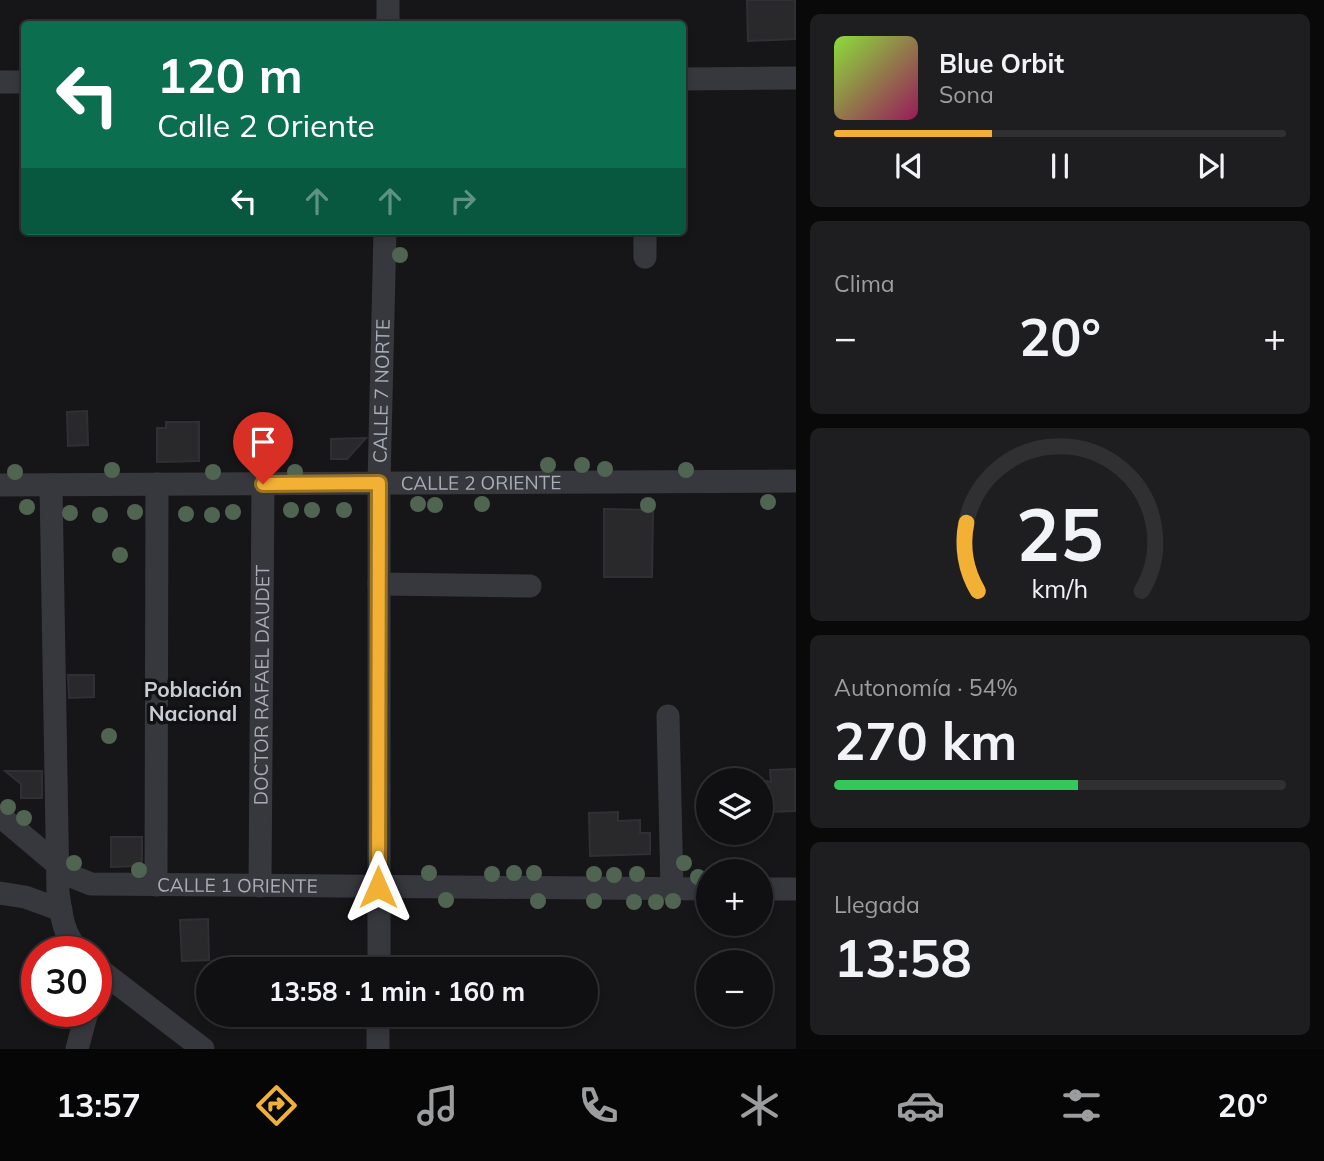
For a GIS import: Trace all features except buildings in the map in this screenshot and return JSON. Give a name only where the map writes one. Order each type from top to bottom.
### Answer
[{"type":"street","points":[[388,0],[388,21]]},
{"type":"street","points":[[686,79],[796,79]]},
{"type":"street","points":[[0,82],[21,82]]},
{"type":"street","name":"CALLE 7 NORTE","points":[[379,957],[379,483],[384,235]]},
{"type":"street","points":[[645,235],[645,257]]},
{"type":"street","name":"CALLE 2 ORIENTE","points":[[0,485],[796,481]]},
{"type":"street","points":[[156,885],[157,484]]},
{"type":"street","name":"DOCTOR RAFAEL DAUDET","points":[[260,886],[263,484]]},
{"type":"street","points":[[51,485],[56,864],[61,910],[68,936]]},
{"type":"street","points":[[379,584],[530,586]]},
{"type":"street","points":[[668,716],[672,889]]},
{"type":"street","name":"CALLE 1 ORIENTE","points":[[0,816],[71,876],[91,884],[696,889]]},
{"type":"street","points":[[773,889],[796,889]]},
{"type":"street","points":[[0,893],[24,897],[61,910]]},
{"type":"street","points":[[112,983],[203,1049]]},
{"type":"street","points":[[77,1049],[84,1027]]},
{"type":"street","points":[[378,1049],[379,1027]]},
{"type":"district","name":"Población Nacional","points":[[193,701]]},
{"type":"route","points":[[263,484],[379,483],[378,887]]}]
